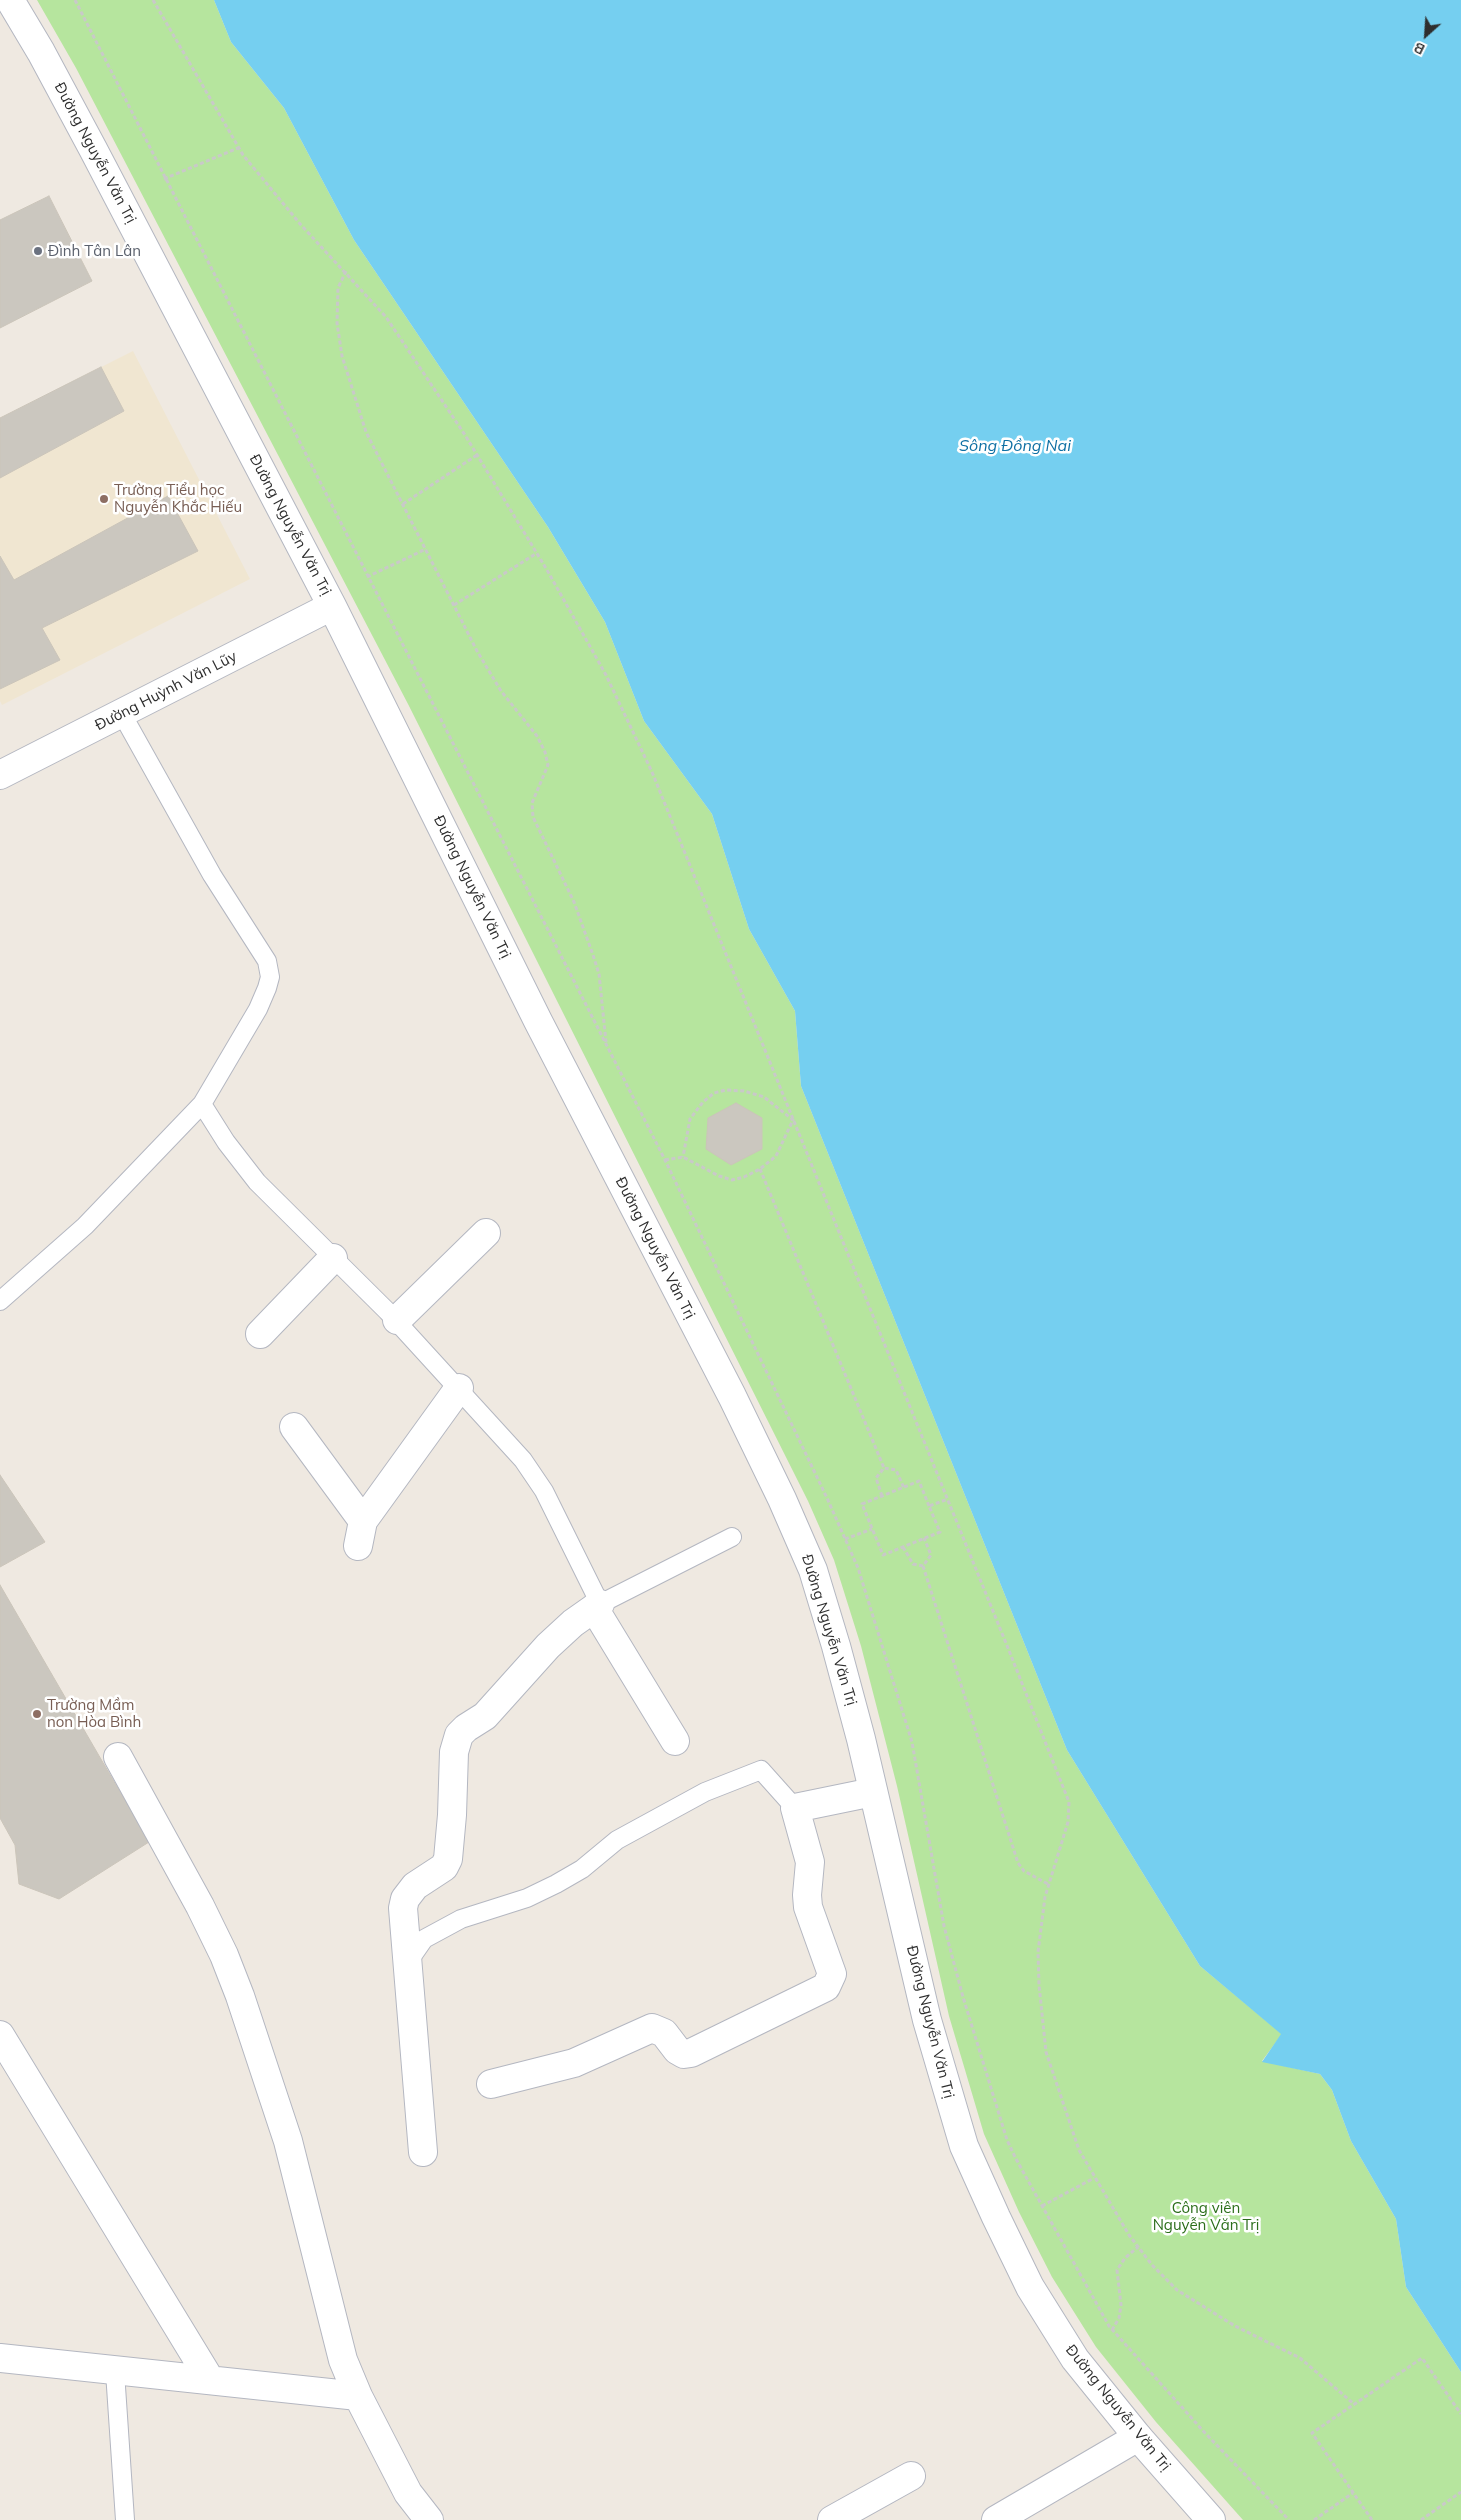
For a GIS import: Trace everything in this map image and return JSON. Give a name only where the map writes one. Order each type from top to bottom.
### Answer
[{"type":"street","name":"Đường Nguyễn Văn Trị","points":[[10,0],[41,52],[89,141],[332,606],[538,1021],[732,1396],[782,1500],[813,1570],[841,1664],[927,2020],[964,2146],[1030,2287],[1075,2359],[1138,2437],[1211,2520]]},
{"type":"street","name":"Đường Huỳnh Văn Lũy","points":[[0,775],[332,606]]},
{"type":"street","points":[[397,1320],[486,1233]]},
{"type":"street","points":[[260,1334],[334,1258]]},
{"type":"street","points":[[294,1427],[360,1533],[458,1388]]},
{"type":"street","points":[[423,2152],[402,1908],[408,1893],[424,1880],[436,1874],[444,1867],[448,1860],[454,1781],[454,1752],[459,1736],[466,1728],[485,1716],[548,1646],[573,1623],[597,1606],[674,1741]]},
{"type":"street","points":[[118,1757],[200,1906],[224,1955],[240,1996],[288,2141],[343,2360],[358,2396],[408,2493],[429,2520]]},
{"type":"street","points":[[491,2084],[574,2063],[652,2028],[664,2033],[677,2050],[684,2054],[691,2054],[826,1987],[832,1974],[808,1907],[807,1895],[810,1862],[795,1808],[873,1792]]},
{"type":"street","points":[[0,2035],[208,2378]]},
{"type":"street","points":[[0,2358],[116,2372],[208,2378],[358,2396]]},
{"type":"street","points":[[996,2520],[1138,2437]]},
{"type":"street","points":[[832,2520],[912,2476]]},
{"type":"lane","points":[[0,1301],[85,1226],[202,1104],[258,1009],[270,977],[267,961],[212,875],[122,714]]},
{"type":"lane","points":[[202,1104],[226,1142],[257,1182],[397,1320],[523,1460],[544,1491],[597,1606],[732,1537]]},
{"type":"lane","points":[[408,1962],[424,1940],[461,1919],[527,1898],[556,1884],[582,1869],[617,1840],[705,1792],[761,1770],[795,1808]]},
{"type":"lane","points":[[116,2372],[125,2520]]},
{"type":"path","points":[[153,0],[238,148],[302,225],[346,271],[398,333],[477,455],[537,553],[606,675],[652,772],[948,1499],[1069,1802],[1068,1822],[1048,1884],[1038,1952],[1042,2028],[1051,2071],[1079,2150],[1094,2178],[1138,2247],[1152,2265],[1177,2290],[1235,2326],[1300,2358],[1354,2404]]},
{"type":"path","points":[[164,178],[238,148]]},
{"type":"path","points":[[346,271],[338,288],[336,303],[342,356],[366,432],[490,672],[537,736],[545,752],[548,765],[532,803],[533,817],[574,902],[593,955],[599,974],[607,1045]]},
{"type":"path","points":[[403,504],[477,455]]},
{"type":"path","points":[[367,577],[426,549]]},
{"type":"path","points":[[454,605],[537,553]]},
{"type":"path","points":[[683,1157],[690,1119],[703,1102],[714,1093],[726,1090],[744,1091],[759,1095],[793,1120]]},
{"type":"path","points":[[665,1160],[683,1157],[719,1176],[732,1180],[744,1178],[760,1169],[776,1156],[793,1120]]},
{"type":"path","points":[[760,1169],[884,1468]]},
{"type":"path","points":[[884,1468],[896,1470],[904,1488]]},
{"type":"path","points":[[882,1496],[876,1478],[884,1468]]},
{"type":"path","points":[[919,1481],[940,1532],[883,1555],[862,1504],[882,1496],[919,1481]]},
{"type":"path","points":[[929,1506],[948,1499]]},
{"type":"path","points":[[845,1538],[872,1529]]},
{"type":"path","points":[[923,1566],[931,1555],[924,1538]]},
{"type":"path","points":[[903,1547],[913,1564],[923,1566]]},
{"type":"path","points":[[923,1566],[1018,1863],[1024,1871],[1048,1884]]},
{"type":"path","points":[[1042,2206],[1094,2178]]},
{"type":"path","points":[[1112,2330],[1119,2318],[1121,2305],[1117,2270],[1124,2258],[1138,2247]]},
{"type":"path","points":[[1372,2520],[1312,2434],[1422,2358],[1461,2414]]},
{"type":"path","points":[[1424,2519],[1461,2492]]},
{"type":"path","points":[[1314,2520],[1353,2493]]},
{"type":"shaded area","name":"Trường Tiểu học Nguyễn Khắc Hiếu","points":[[133,351],[250,579],[2,705],[0,701],[0,418]]},
{"type":"green space","name":"Công viên Nguyễn Văn Trị","points":[[37,0],[214,0],[231,42],[284,108],[354,240],[548,527],[605,622],[644,721],[712,814],[749,929],[795,1011],[801,1086],[1067,1750],[1200,1966],[1282,2034],[1262,2061],[1320,2074],[1332,2090],[1351,2141],[1396,2219],[1406,2287],[1461,2372],[1461,2520],[1243,2520],[1156,2422],[1096,2347],[1052,2277],[1019,2212],[984,2134],[949,2016],[897,1786],[861,1646],[834,1560],[808,1501],[408,704],[76,68]]},
{"type":"water","name":"Sông Đồng Nai","points":[[214,0],[1461,0],[1461,2372],[1406,2287],[1396,2219],[1351,2141],[1332,2090],[1320,2074],[1262,2062],[1281,2034],[1200,1966],[1067,1750],[801,1086],[795,1011],[749,929],[712,814],[644,721],[605,622],[548,527],[354,240],[284,108],[231,42]]},
{"type":"building","name":"Đình Tân Lân","points":[[49,196],[92,281],[0,328],[0,220]]},
{"type":"building","points":[[101,367],[124,411],[0,478],[0,418]]},
{"type":"building","points":[[168,496],[198,551],[42,628],[60,660],[0,689],[0,556],[14,580]]},
{"type":"building","points":[[736,1103],[762,1118],[762,1149],[731,1165],[706,1149],[708,1118]]},
{"type":"building","points":[[0,1475],[45,1542],[0,1567]]},
{"type":"building","name":"Trường Mầm non Hòa Bình","points":[[0,1585],[149,1842],[59,1899],[19,1884],[15,1845],[0,1818]]},
{"type":"place","name":"Đình Tân Lân","points":[[38,251]]},
{"type":"place","name":"Trường Tiểu học Nguyễn Khắc Hiếu","points":[[104,499]]},
{"type":"place","name":"Trường Mầm non Hòa Bình","points":[[37,1714]]}]
